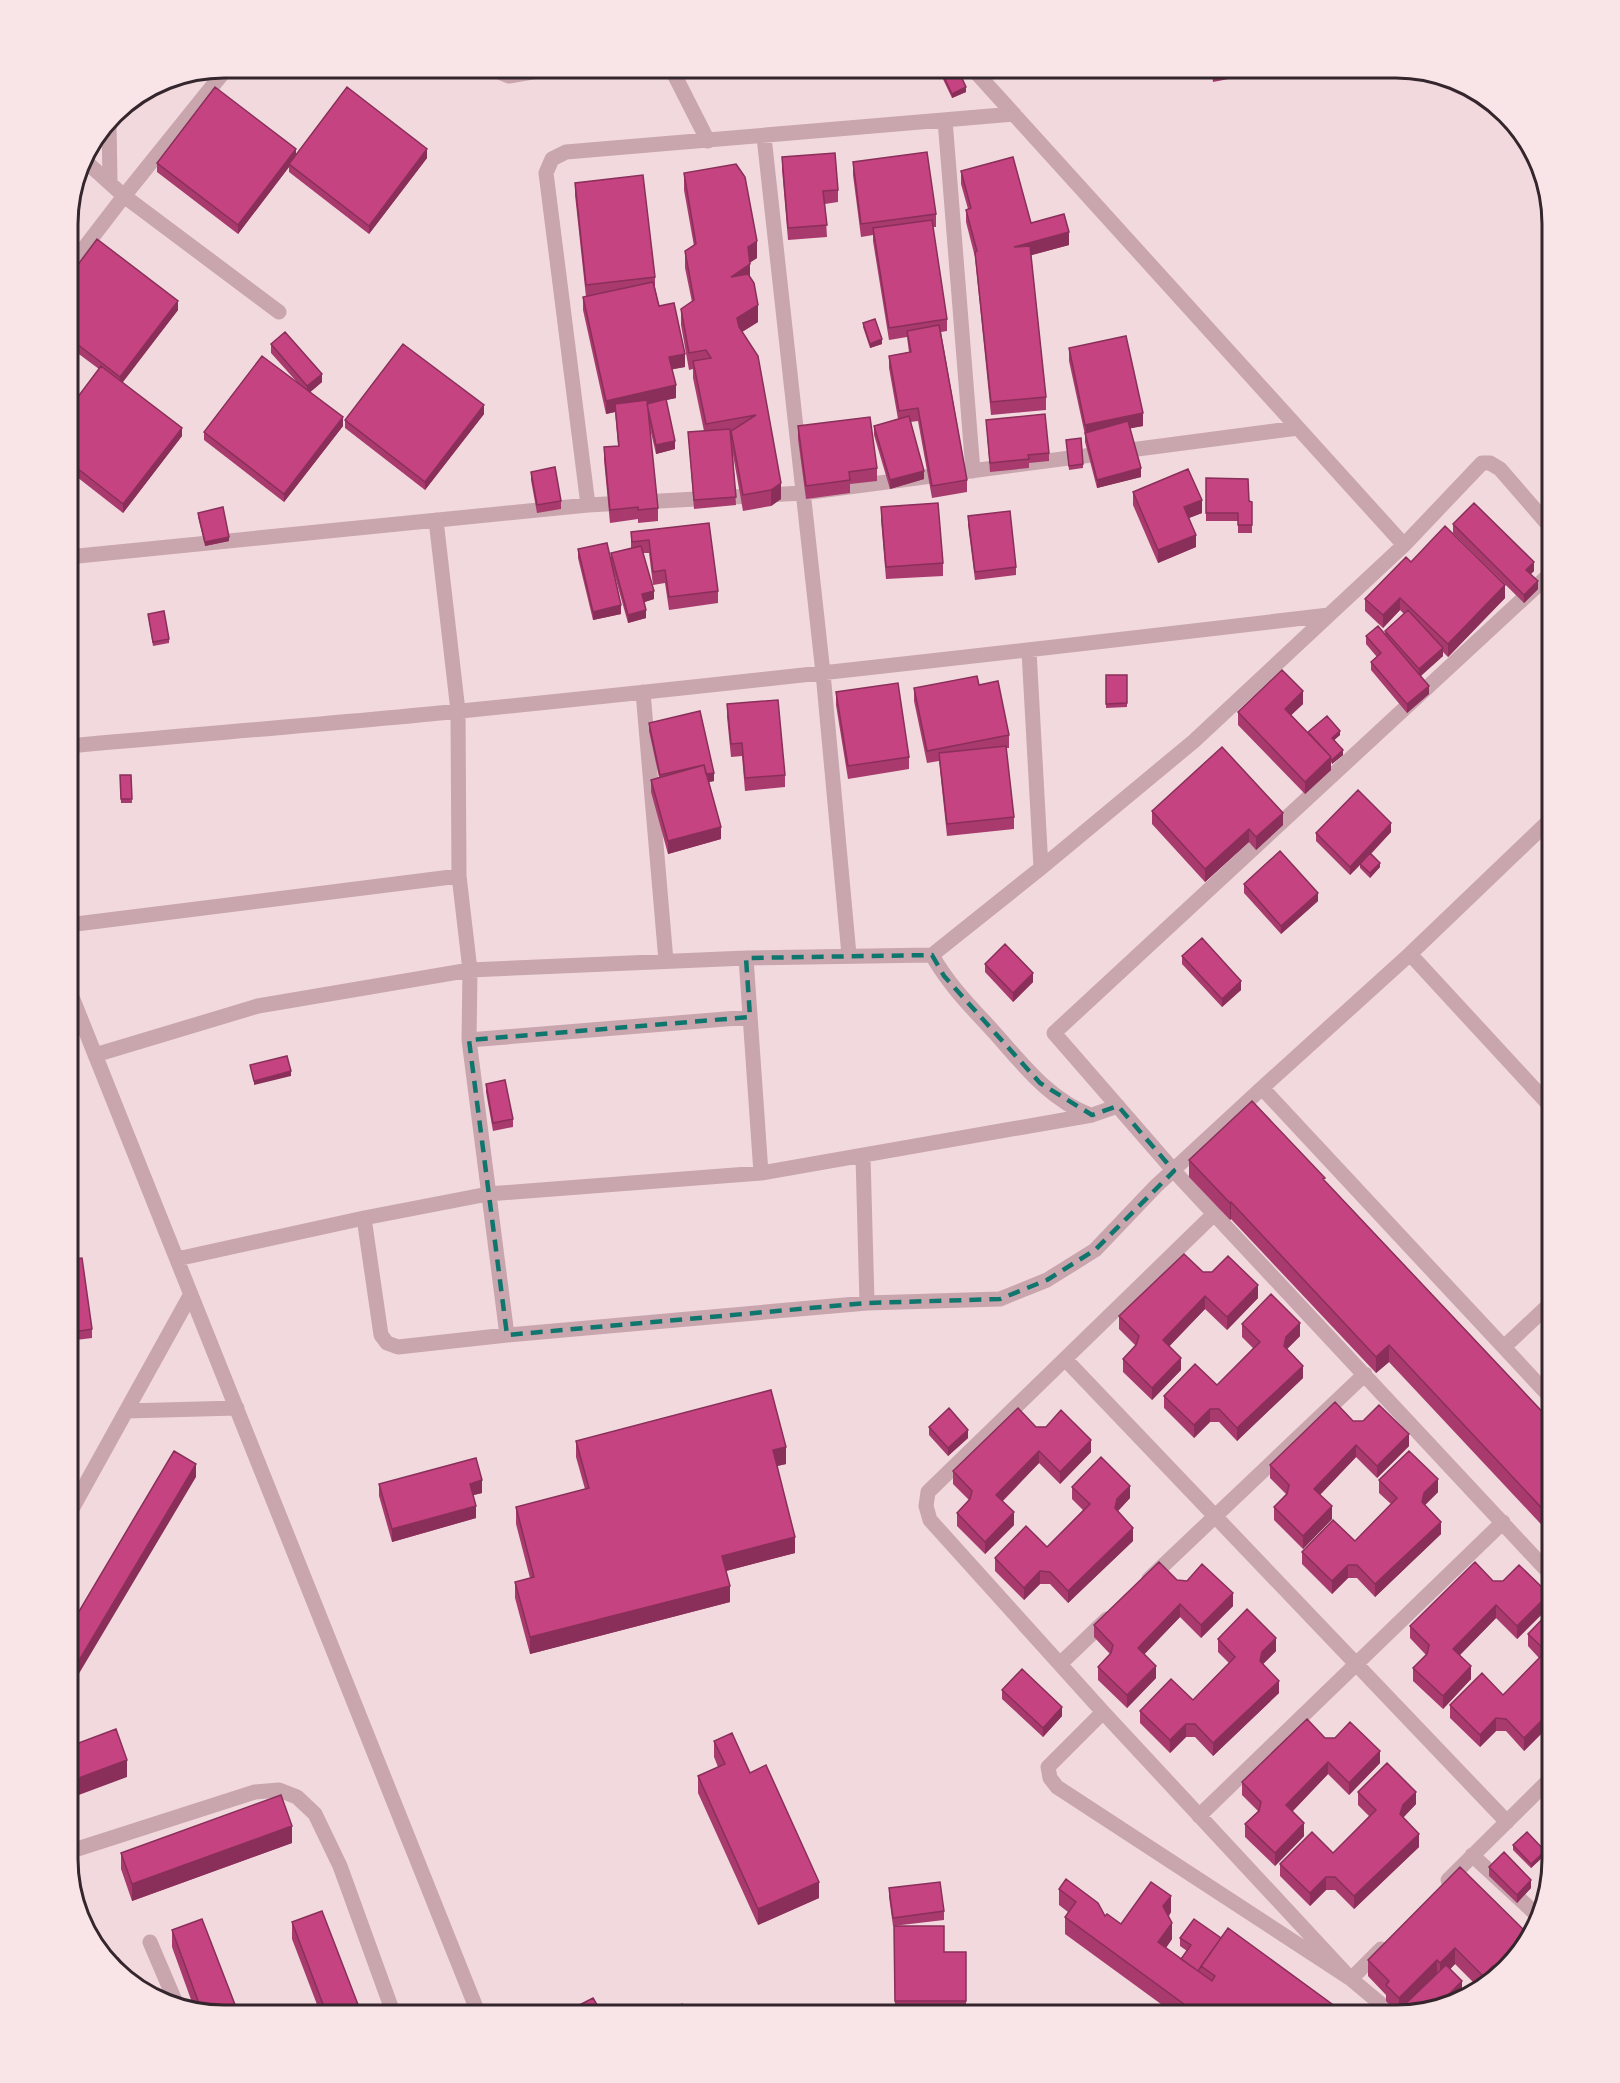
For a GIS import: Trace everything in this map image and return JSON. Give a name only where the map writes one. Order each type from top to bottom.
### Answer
[{"type":"street","points":[[78,256],[219,78]]},
{"type":"street","points":[[676,78],[708,141]]},
{"type":"street","points":[[981,78],[1404,545]]},
{"type":"street","points":[[588,505],[546,173],[552,159],[566,152],[1014,114]]},
{"type":"street","points":[[945,120],[973,471]]},
{"type":"street","points":[[109,135],[110,182]]},
{"type":"street","points":[[764,137],[823,673],[849,955]]},
{"type":"street","points":[[90,165],[124,196],[279,312]]},
{"type":"street","points":[[78,556],[588,505],[803,493],[1298,428]]},
{"type":"street","points":[[95,1055],[258,1006],[470,970],[746,958],[932,955],[1194,741],[1404,545],[1482,464],[1490,463],[1500,469],[1542,517]]},
{"type":"street","points":[[436,520],[458,711],[459,876],[470,970],[469,1040],[507,1335]]},
{"type":"street","points":[[1542,581],[1054,1033],[1174,1171],[1542,1565]]},
{"type":"street","points":[[78,745],[643,692],[1029,651],[1329,615]]},
{"type":"street","points":[[1029,651],[1041,868]]},
{"type":"street","points":[[643,692],[666,961]]},
{"type":"street","points":[[364,1218],[381,1335],[387,1343],[398,1347],[867,1303],[1000,1299],[1047,1280],[1095,1250],[1155,1186],[1410,954],[1542,829]]},
{"type":"street","points":[[78,924],[459,876]]},
{"type":"street","points":[[1410,954],[1542,1097]]},
{"type":"street","points":[[932,955],[944,976],[1040,1083],[1075,1109],[1092,1115]]},
{"type":"street","points":[[746,958],[761,1173]]},
{"type":"street","points":[[78,1012],[475,2005]]},
{"type":"street","points":[[469,1040],[750,1017]]},
{"type":"street","points":[[1262,1088],[1542,1389]]},
{"type":"street","points":[[177,1259],[364,1218],[488,1194],[761,1173],[1092,1115],[1118,1106]]},
{"type":"street","points":[[863,1156],[867,1303]]},
{"type":"street","points":[[1215,1214],[928,1492],[926,1506],[930,1520],[1103,1712],[1351,1979],[1381,2005]]},
{"type":"street","points":[[78,1498],[191,1294]]},
{"type":"street","points":[[1504,1347],[1542,1311]]},
{"type":"street","points":[[1065,1359],[1506,1822]]},
{"type":"street","points":[[1137,1590],[1365,1374]]},
{"type":"street","points":[[126,1411],[237,1408]]},
{"type":"street","points":[[1199,1816],[1503,1522]]},
{"type":"street","points":[[1060,1664],[1120,1607]]},
{"type":"street","points":[[1103,1712],[1048,1767],[1050,1779],[1057,1787],[1351,1979]]},
{"type":"street","points":[[1440,1888],[1542,1787]]},
{"type":"street","points":[[78,1849],[255,1792],[279,1790],[297,1797],[315,1814],[340,1866],[390,2005]]},
{"type":"street","points":[[1472,1855],[1532,1910]]},
{"type":"street","points":[[1351,1979],[1391,1938]]},
{"type":"street","points":[[150,1942],[173,1996]]},
{"type":"highlighted area","points":[[932,955],[944,976],[1040,1083],[1092,1115],[1118,1106],[1174,1171],[1095,1250],[1047,1280],[1000,1299],[867,1303],[507,1335],[469,1040],[750,1017],[746,958]]},
{"type":"building","points":[[944,78],[962,78],[966,87],[952,94]]},
{"type":"building","points":[[215,87],[296,149],[238,225],[157,163]]},
{"type":"building","points":[[347,87],[427,149],[369,226],[289,164]]},
{"type":"building","points":[[927,152],[936,214],[861,224],[853,162]]},
{"type":"building","points":[[835,153],[838,190],[823,191],[827,225],[788,228],[782,157]]},
{"type":"building","points":[[1013,157],[1031,223],[1064,214],[1069,232],[1014,247],[1030,246],[1046,397],[991,402],[975,252],[977,251],[966,210],[971,208],[961,171]]},
{"type":"building","points":[[736,164],[745,177],[757,241],[748,247],[750,264],[731,277],[748,274],[754,283],[758,305],[737,318],[739,327],[758,356],[781,483],[771,490],[743,495],[731,431],[756,415],[706,424],[693,361],[711,358],[706,350],[689,353],[681,309],[694,300],[685,251],[696,244],[684,173]]},
{"type":"building","points":[[643,175],[655,277],[586,285],[575,183]]},
{"type":"building","points":[[932,220],[947,319],[889,328],[873,228]]},
{"type":"building","points":[[97,239],[178,301],[120,377],[78,345],[78,265]]},
{"type":"building","points":[[653,282],[659,306],[674,303],[685,354],[669,357],[676,385],[606,401],[583,297]]},
{"type":"building","points":[[875,319],[882,339],[870,344],[863,323]]},
{"type":"building","points":[[939,325],[967,480],[932,486],[918,408],[899,411],[889,356],[911,352],[907,331]]},
{"type":"building","points":[[285,332],[322,374],[307,386],[271,344]]},
{"type":"building","points":[[1126,336],[1143,413],[1085,425],[1069,348]]},
{"type":"building","points":[[403,344],[484,405],[425,482],[345,420]]},
{"type":"building","points":[[262,356],[343,417],[284,494],[204,432]]},
{"type":"building","points":[[101,366],[182,428],[123,504],[78,469],[78,397]]},
{"type":"building","points":[[666,399],[675,441],[656,445],[647,404]]},
{"type":"building","points":[[647,400],[658,508],[638,510],[638,507],[610,510],[604,447],[619,446],[615,404]]},
{"type":"building","points":[[1045,414],[1049,453],[1028,455],[1029,459],[990,463],[986,420]]},
{"type":"building","points":[[909,416],[924,471],[890,480],[874,426]]},
{"type":"building","points":[[870,417],[877,468],[849,472],[850,480],[806,486],[798,426]]},
{"type":"building","points":[[1128,421],[1141,468],[1097,480],[1085,433]]},
{"type":"building","points":[[730,429],[736,497],[694,500],[688,432]]},
{"type":"building","points":[[1081,438],[1083,464],[1069,466],[1066,440]]},
{"type":"building","points":[[555,467],[561,501],[537,505],[531,472]]},
{"type":"building","points":[[1188,469],[1202,500],[1184,507],[1196,535],[1158,550],[1133,492]]},
{"type":"building","points":[[1206,478],[1248,479],[1249,501],[1252,502],[1252,525],[1238,525],[1238,513],[1206,513]]},
{"type":"building","points":[[938,503],[943,563],[886,567],[881,507]]},
{"type":"building","points":[[1474,503],[1534,562],[1526,570],[1538,581],[1524,595],[1453,524]]},
{"type":"building","points":[[223,507],[229,537],[205,542],[198,513]]},
{"type":"building","points":[[1010,511],[1016,567],[975,572],[968,516]]},
{"type":"building","points":[[709,523],[718,591],[669,597],[665,570],[653,572],[649,540],[632,542],[631,532]]},
{"type":"building","points":[[1445,526],[1505,585],[1448,644],[1400,598],[1383,615],[1365,599],[1406,557],[1411,562]]},
{"type":"building","points":[[607,543],[621,605],[593,612],[578,549]]},
{"type":"building","points":[[641,546],[654,591],[642,594],[646,610],[628,615],[611,553]]},
{"type":"building","points":[[1408,610],[1443,648],[1419,669],[1385,631]]},
{"type":"building","points":[[164,611],[169,639],[153,642],[148,614]]},
{"type":"building","points":[[1378,626],[1429,686],[1407,704],[1371,662],[1381,653],[1366,636]]},
{"type":"building","points":[[1282,670],[1303,691],[1285,709],[1331,757],[1305,782],[1238,712]]},
{"type":"building","points":[[1106,675],[1127,675],[1127,703],[1106,704]]},
{"type":"building","points":[[977,676],[979,685],[998,681],[1009,735],[927,751],[914,688]]},
{"type":"building","points":[[898,683],[909,757],[848,766],[836,692]]},
{"type":"building","points":[[778,700],[785,775],[745,778],[742,743],[731,744],[727,704]]},
{"type":"building","points":[[700,711],[714,773],[706,774],[704,765],[660,775],[649,723]]},
{"type":"building","points":[[1327,716],[1340,731],[1332,738],[1343,750],[1332,760],[1308,732]]},
{"type":"building","points":[[1006,746],[1014,817],[947,824],[939,753]]},
{"type":"building","points":[[1222,747],[1283,813],[1256,837],[1249,829],[1205,869],[1152,811]]},
{"type":"building","points":[[704,765],[721,827],[668,841],[651,780]]},
{"type":"building","points":[[120,775],[131,775],[132,799],[121,799]]},
{"type":"building","points":[[1358,790],[1391,823],[1350,867],[1316,833]]},
{"type":"building","points":[[1280,851],[1318,893],[1281,926],[1244,884]]},
{"type":"building","points":[[1370,853],[1380,863],[1370,873],[1360,864]]},
{"type":"building","points":[[1202,938],[1241,981],[1222,999],[1182,956]]},
{"type":"building","points":[[1005,944],[1033,973],[1013,993],[985,964]]},
{"type":"building","points":[[287,1056],[291,1071],[254,1081],[250,1065]]},
{"type":"building","points":[[505,1080],[513,1119],[493,1123],[486,1084]]},
{"type":"building","points":[[1252,1101],[1542,1411],[1542,1508],[1389,1345],[1376,1357],[1189,1160]]},
{"type":"building","points":[[1184,1254],[1203,1272],[1212,1272],[1228,1256],[1258,1285],[1227,1317],[1205,1296],[1163,1340],[1181,1358],[1152,1388],[1123,1359],[1136,1345],[1139,1336],[1119,1316]]},
{"type":"building","points":[[82,1258],[92,1329],[78,1331],[78,1259]]},
{"type":"building","points":[[1271,1294],[1300,1323],[1286,1337],[1284,1346],[1303,1366],[1237,1428],[1219,1409],[1210,1409],[1194,1425],[1164,1396],[1195,1364],[1217,1385],[1260,1342],[1242,1324]]},
{"type":"building","points":[[771,1390],[786,1447],[773,1450],[795,1537],[722,1556],[730,1586],[530,1637],[515,1582],[534,1577],[516,1507],[589,1488],[576,1441]]},
{"type":"building","points":[[1335,1402],[1353,1421],[1363,1421],[1379,1405],[1409,1434],[1377,1466],[1356,1445],[1314,1489],[1332,1506],[1303,1536],[1274,1507],[1287,1494],[1289,1485],[1270,1465]]},
{"type":"building","points":[[949,1408],[968,1430],[948,1448],[929,1427]]},
{"type":"building","points":[[1018,1408],[1036,1427],[1046,1427],[1061,1410],[1091,1440],[1060,1472],[1039,1451],[996,1495],[1014,1512],[985,1542],[957,1513],[970,1499],[972,1491],[953,1471]]},
{"type":"building","points":[[174,1451],[196,1464],[78,1662],[78,1613]]},
{"type":"building","points":[[1409,1451],[1438,1479],[1424,1493],[1422,1502],[1441,1522],[1375,1584],[1357,1565],[1348,1565],[1332,1581],[1302,1552],[1333,1520],[1355,1541],[1397,1498],[1379,1480]]},
{"type":"building","points":[[1101,1457],[1130,1486],[1117,1499],[1115,1508],[1133,1528],[1068,1591],[1050,1572],[1040,1571],[1024,1588],[995,1558],[1026,1526],[1047,1547],[1090,1504],[1072,1487]]},
{"type":"building","points":[[476,1458],[482,1480],[470,1484],[476,1506],[392,1529],[379,1484]]},
{"type":"building","points":[[1159,1562],[1177,1580],[1187,1581],[1202,1564],[1233,1593],[1201,1625],[1180,1604],[1138,1648],[1156,1666],[1127,1695],[1098,1667],[1111,1653],[1113,1645],[1094,1625]]},
{"type":"building","points":[[1475,1562],[1493,1581],[1503,1581],[1519,1565],[1542,1587],[1542,1601],[1517,1626],[1496,1605],[1453,1649],[1471,1666],[1443,1696],[1413,1668],[1427,1654],[1429,1645],[1410,1626]]},
{"type":"building","points":[[1247,1609],[1276,1638],[1262,1652],[1260,1661],[1279,1681],[1213,1743],[1195,1724],[1186,1724],[1170,1740],[1140,1711],[1171,1679],[1193,1700],[1235,1657],[1218,1639]]},
{"type":"building","points":[[1542,1619],[1542,1647],[1528,1634]]},
{"type":"building","points":[[1542,1655],[1542,1720],[1524,1738],[1506,1719],[1496,1718],[1480,1735],[1450,1705],[1482,1673],[1503,1695]]},
{"type":"building","points":[[1022,1669],[1062,1707],[1043,1728],[1002,1690]]},
{"type":"building","points":[[1307,1719],[1325,1738],[1335,1738],[1350,1722],[1380,1751],[1349,1783],[1328,1762],[1286,1805],[1304,1823],[1275,1853],[1245,1824],[1259,1811],[1261,1802],[1242,1782]]},
{"type":"building","points":[[116,1729],[127,1760],[78,1778],[78,1743]]},
{"type":"building","points":[[732,1733],[750,1773],[766,1765],[819,1882],[758,1909],[698,1776],[725,1764],[714,1741]]},
{"type":"building","points":[[1387,1763],[1416,1792],[1403,1805],[1400,1814],[1419,1834],[1354,1896],[1335,1877],[1326,1877],[1310,1893],[1280,1864],[1312,1832],[1333,1853],[1376,1810],[1358,1792]]},
{"type":"building","points":[[281,1795],[292,1826],[132,1884],[121,1853]]},
{"type":"building","points":[[1527,1832],[1542,1848],[1542,1854],[1531,1864],[1513,1845]]},
{"type":"building","points":[[1504,1852],[1531,1880],[1517,1895],[1489,1867]]},
{"type":"building","points":[[1460,1867],[1523,1929],[1506,1955],[1483,1976],[1455,1948],[1440,1963],[1437,1960],[1399,1998],[1386,1985],[1389,1981],[1368,1960]]},
{"type":"building","points":[[1066,1879],[1098,1903],[1105,1916],[1107,1914],[1121,1924],[1151,1882],[1171,1896],[1163,1906],[1172,1923],[1158,1942],[1212,1981],[1215,1976],[1201,1966],[1228,1928],[1333,2005],[1185,2005],[1065,1917],[1076,1902],[1059,1889]]},
{"type":"building","points":[[940,1882],[944,1911],[893,1918],[889,1888]]},
{"type":"building","points":[[322,1911],[358,2005],[323,2005],[292,1922]]},
{"type":"building","points":[[202,1919],[235,2005],[199,2003],[172,1930]]},
{"type":"building","points":[[1194,1919],[1221,1938],[1198,1971],[1181,1959],[1191,1945],[1180,1938]]},
{"type":"building","points":[[894,1926],[944,1926],[944,1952],[966,1952],[966,2001],[895,2001]]},
{"type":"building","points":[[1446,1965],[1462,1981],[1448,1995],[1405,2005]]},
{"type":"building","points":[[593,1998],[597,2005],[579,2005]]}]
